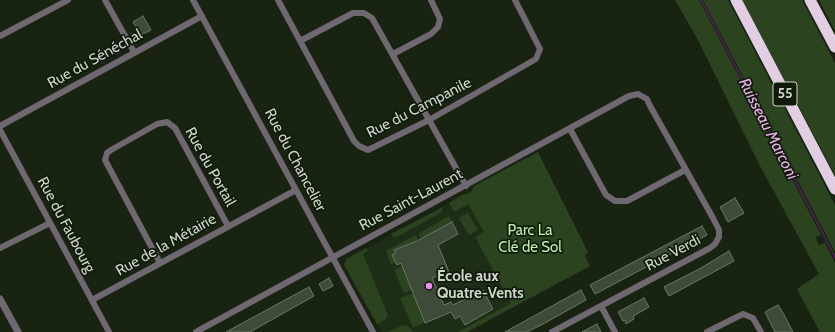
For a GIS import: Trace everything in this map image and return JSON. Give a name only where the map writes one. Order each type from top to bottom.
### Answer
[{"type":"highway","name":"55","points":[[736,0],[835,189]]},
{"type":"highway","points":[[810,0],[835,47]]},
{"type":"street","points":[[0,36],[68,0]]},
{"type":"street","points":[[105,0],[134,52]]},
{"type":"street","name":"Rue du Chancelier","points":[[193,0],[373,332]]},
{"type":"street","name":"Rue du Campanile","points":[[278,0],[359,146],[368,150],[373,149],[429,120],[536,60],[540,49],[538,43],[515,0]]},
{"type":"street","points":[[393,54],[431,34],[438,27],[440,19],[431,0]]},
{"type":"street","points":[[300,41],[353,13],[358,12],[372,18],[466,186]]},
{"type":"street","name":"Rue du Sénéchal","points":[[0,126],[202,16]]},
{"type":"street","name":"Rue Saint-Laurent","points":[[196,332],[629,96],[638,94]]},
{"type":"street","name":"Rue Verdi","points":[[552,332],[710,248],[718,241],[719,230],[647,99],[638,94]]},
{"type":"street","name":"Rue du Portail","points":[[160,263],[105,160],[107,153],[111,150],[157,124],[167,122],[175,128],[228,226]]},
{"type":"street","points":[[570,129],[606,195],[615,201],[627,201],[685,170]]},
{"type":"street","name":"Rue du Faubourg","points":[[0,130],[109,332]]},
{"type":"street","name":"Rue de la Métairie","points":[[92,300],[296,190]]},
{"type":"street","points":[[0,248],[50,223]]},
{"type":"street","points":[[0,299],[18,332]]},
{"type":"street","points":[[601,306],[615,332]]},
{"type":"street","points":[[707,332],[742,314],[753,318],[762,332]]},
{"type":"shaded area","name":"École aux Quatre-Vents","points":[[449,203],[454,212],[468,204],[484,232],[475,237],[513,307],[467,332],[381,332],[344,265],[346,260]]},
{"type":"green space","points":[[675,0],[699,0],[821,235],[815,237],[819,245],[825,243],[835,263],[835,332],[820,332],[797,289],[819,274],[760,166],[698,40]]},
{"type":"green space","points":[[703,0],[728,0],[835,205],[835,252]]},
{"type":"green space","points":[[742,0],[802,0],[835,63],[835,175]]},
{"type":"green space","points":[[819,0],[835,0],[835,31]]},
{"type":"green space","name":"Parc La Clé de Sol","points":[[538,152],[588,252],[585,256],[590,266],[467,332],[458,332],[511,303],[475,237],[484,232],[468,204],[454,212],[449,203],[462,195],[471,192],[474,186]]},
{"type":"green space","points":[[443,207],[442,212],[397,237],[393,237],[391,234]]},
{"type":"green space","points":[[468,213],[478,230],[469,235],[459,218]]},
{"type":"green space","points":[[449,216],[452,222],[421,239],[418,234]]},
{"type":"green space","points":[[416,235],[418,240],[395,250],[396,253],[392,255],[396,262],[391,265],[386,251]]},
{"type":"green space","points":[[366,248],[368,251],[363,254],[388,315],[385,320],[377,324],[344,265],[346,259]]},
{"type":"green space","points":[[402,266],[412,290],[404,293],[394,270]]},
{"type":"green space","points":[[413,293],[425,322],[413,328],[400,298]]},
{"type":"green space","points":[[402,325],[408,326],[413,332],[388,332]]},
{"type":"building","points":[[143,16],[151,30],[139,36],[136,31],[138,30],[133,22]]},
{"type":"building","points":[[735,198],[744,213],[728,222],[720,207]]},
{"type":"building","points":[[452,222],[458,234],[438,245],[449,272],[432,278],[444,305],[451,302],[453,305],[483,290],[493,309],[465,325],[460,316],[455,319],[451,312],[425,323],[401,263],[397,265],[392,255],[396,253],[394,250],[417,241]]},
{"type":"building","points":[[702,226],[707,235],[595,294],[590,285]]},
{"type":"building","points":[[729,251],[734,261],[669,296],[664,287],[701,268]]},
{"type":"building","points":[[329,278],[333,286],[323,291],[319,284]]},
{"type":"building","points":[[309,287],[314,296],[250,332],[226,332]]},
{"type":"building","points":[[581,290],[586,300],[543,324],[527,332],[505,332]]},
{"type":"building","points":[[644,298],[649,307],[635,315],[633,317],[634,319],[626,324],[625,320],[623,321],[618,312]]},
{"type":"building","points":[[778,305],[793,332],[775,332],[765,312]]},
{"type":"building","points":[[597,324],[601,332],[582,332]]},
{"type":"waterway","name":"Ruisseau Marconi","points":[[701,0],[835,257]]},
{"type":"place","name":"École aux Quatre-Vents","points":[[429,286]]}]
